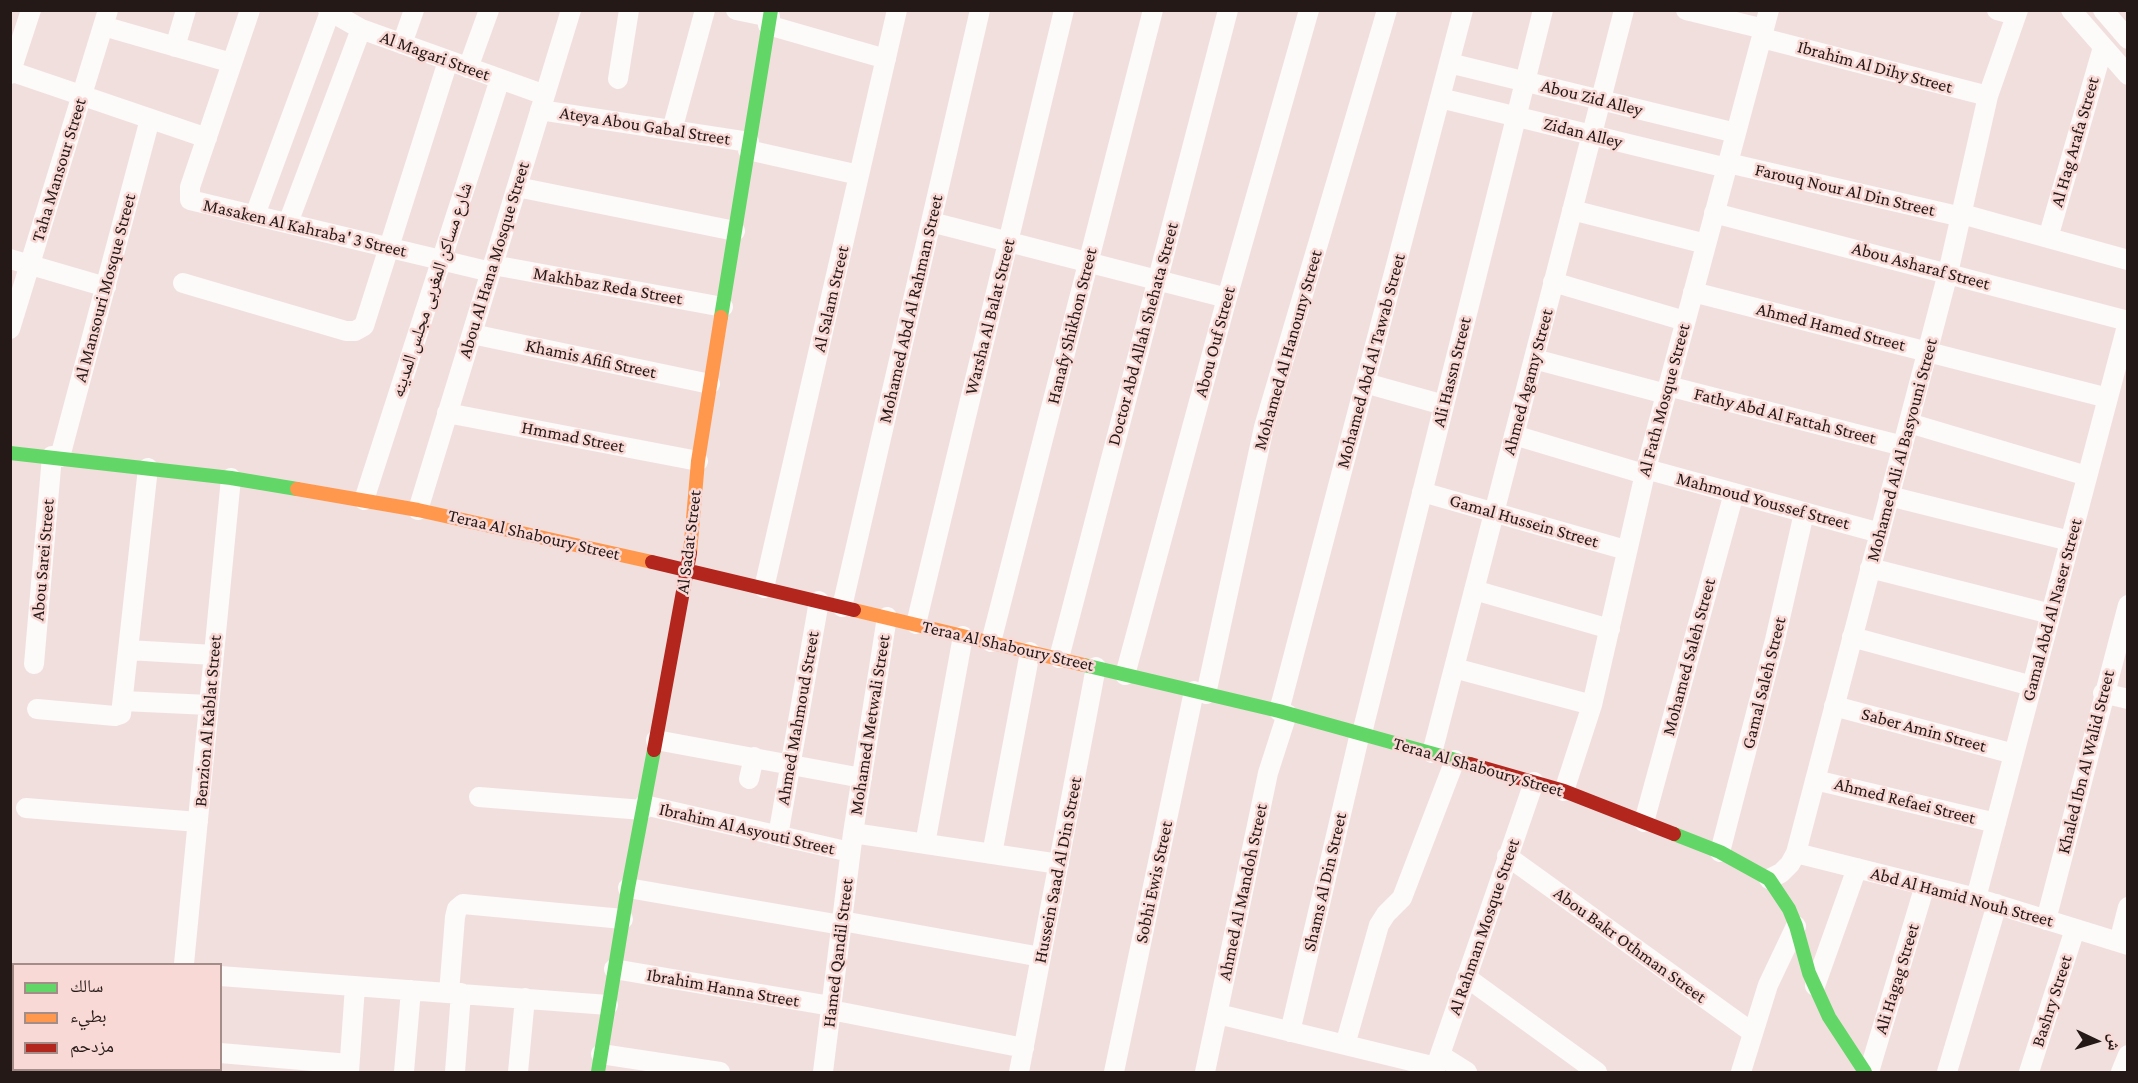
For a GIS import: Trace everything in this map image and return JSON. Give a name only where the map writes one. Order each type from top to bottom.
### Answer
[{"type":"street","points":[[31,10],[11,72],[207,138],[250,10]]},
{"type":"street","points":[[175,47],[186,10]]},
{"type":"street","points":[[402,44],[414,10]]},
{"type":"street","points":[[468,68],[489,10]]},
{"type":"street","name":"Abou Al Hana Mosque Street","points":[[418,510],[571,10]]},
{"type":"street","points":[[618,79],[629,10]]},
{"type":"street","points":[[672,130],[705,10]]},
{"type":"street","points":[[736,10],[770,18],[886,59]]},
{"type":"street","name":"Al Salam Street","points":[[764,588],[897,10]]},
{"type":"street","name":"Mohamed Abd Al Rahman Street","points":[[842,607],[980,10]]},
{"type":"street","name":"Warsha Al Balat Street","points":[[916,624],[1064,10]]},
{"type":"street","name":"Hanafy Shikhon Street","points":[[991,642],[1153,10]]},
{"type":"street","name":"Doctor Abd Allah Shehata Street","points":[[1059,658],[1228,10]]},
{"type":"street","name":"Abou Ouf Street","points":[[1125,675],[1227,298],[1309,10]]},
{"type":"street","name":"Mohamed Al Hanouny Street","points":[[1200,692],[1264,427],[1387,10]]},
{"type":"street","name":"Mohamed Abd Al Tawab Street","points":[[1283,713],[1365,383],[1463,10]]},
{"type":"street","name":"Ali Hassn Street","points":[[1361,733],[1543,10]]},
{"type":"street","name":"Ahmed Agamy Street","points":[[1432,753],[1624,10]]},
{"type":"street","name":"Ibrahim Al Dihy Street","points":[[1686,10],[1765,26],[1988,96]]},
{"type":"street","points":[[1997,10],[2017,13]]},
{"type":"street","points":[[2072,10],[2127,75]]},
{"type":"street","points":[[2103,10],[2127,39]]},
{"type":"street","points":[[255,215],[335,12]]},
{"type":"street","name":"Al Magari Street","points":[[335,12],[361,29],[500,79],[543,103]]},
{"type":"street","name":"Mohamed Ali Al Basyouni Street","points":[[1769,879],[1781,873],[1796,853],[1928,352],[1962,216],[1988,96],[2017,13]]},
{"type":"street","points":[[105,18],[175,47],[232,63]]},
{"type":"street","name":"Taha Mansour Street","points":[[10,329],[105,18]]},
{"type":"street","name":"Al Sadat Street","points":[[600,1063],[628,888],[688,570],[698,461],[770,18]]},
{"type":"street","name":"Al Fath Mosque Street","points":[[1564,791],[1592,705],[1645,471],[1765,26]]},
{"type":"street","points":[[288,224],[361,29]]},
{"type":"street","name":"Al Hag Arafa Street","points":[[2048,238],[2103,47]]},
{"type":"street","points":[[183,283],[346,331],[356,331],[364,326],[448,61]]},
{"type":"street","name":"Abou Zid Alley","points":[[1449,63],[1736,133]]},
{"type":"street","name":"شارع مساكن المغربى مجلس المدينه","points":[[364,500],[500,79]]},
{"type":"street","name":"Zidan Alley","points":[[1440,98],[1727,165]]},
{"type":"street","name":"Ateya Abou Gabal Street","points":[[543,103],[749,146],[859,176]]},
{"type":"street","name":"Al Mansouri Mosque Street","points":[[56,457],[106,287],[150,119]]},
{"type":"street","name":"Masaken Al Kahraba' 3 Street","points":[[207,138],[189,191],[190,200],[442,260],[492,268]]},
{"type":"street","name":"Farouq Nour Al Din Street","points":[[1727,165],[1962,216],[2127,260]]},
{"type":"street","points":[[517,187],[735,231]]},
{"type":"street","points":[[1572,210],[1706,244]]},
{"type":"street","name":"Abou Asharaf Street","points":[[1714,213],[2127,321]]},
{"type":"street","points":[[931,222],[1227,298]]},
{"type":"street","points":[[10,259],[106,287]]},
{"type":"street","name":"Makhbaz Reda Street","points":[[492,268],[723,307]]},
{"type":"street","points":[[1553,282],[1685,321]]},
{"type":"street","name":"Ahmed Hamed Street","points":[[1693,292],[2108,398]]},
{"type":"street","name":"Gamal Abd Al Naser Street","points":[[1976,898],[2127,321]]},
{"type":"street","name":"Khamis Afifi Street","points":[[472,334],[710,384]]},
{"type":"street","name":"Fathy Abd Al Fattah Street","points":[[1534,359],[1903,446]]},
{"type":"street","points":[[1365,383],[1444,405]]},
{"type":"street","name":"Hmmad Street","points":[[447,413],[698,461]]},
{"type":"street","points":[[1909,423],[2087,476]]},
{"type":"street","name":"Mahmoud Youssef Street","points":[[1514,435],[1880,533]]},
{"type":"street","name":"Teraa Al Shaboury Street","points":[[10,453],[231,478],[418,510],[688,570],[1200,692],[1361,733],[1564,791],[1720,852],[1769,879],[1789,909],[1797,926],[1809,973],[1829,1017],[1858,1069]]},
{"type":"street","name":"Abou Sarei Street","points":[[34,664],[56,457]]},
{"type":"street","points":[[37,709],[118,716],[121,714],[148,468]]},
{"type":"street","name":"Benzion Al Kablat Street","points":[[184,963],[231,478]]},
{"type":"street","name":"Gamal Hussein Street","points":[[1422,492],[1626,550]]},
{"type":"street","name":"Mohamed Saleh Street","points":[[1644,822],[1734,493]]},
{"type":"street","points":[[1889,496],[2070,541]]},
{"type":"street","name":"Gamal Saleh Street","points":[[1720,852],[1778,630],[1804,513]]},
{"type":"street","points":[[1870,568],[2051,614]]},
{"type":"street","points":[[1474,590],[1610,629]]},
{"type":"street","name":"Ahmed Mahmoud Street","points":[[778,836],[819,601]]},
{"type":"street","name":"Khaled Ibn Al Walid Street","points":[[2046,920],[2127,605]]},
{"type":"street","name":"Mohamed Metwali Street","points":[[852,843],[887,617]]},
{"type":"street","points":[[925,844],[963,636]]},
{"type":"street","points":[[1852,637],[2032,686]]},
{"type":"street","points":[[128,650],[214,655]]},
{"type":"street","points":[[992,854],[1030,652]]},
{"type":"street","name":"Hussein Saad Al Din Street","points":[[1019,1072],[1096,667]]},
{"type":"street","points":[[1454,668],[1592,705]]},
{"type":"street","name":"Sobhi Ewis Street","points":[[1114,1072],[1200,692]]},
{"type":"street","points":[[2103,693],[2127,699]]},
{"type":"street","points":[[123,701],[209,705]]},
{"type":"street","name":"Saber Amin Street","points":[[1834,706],[2014,754]]},
{"type":"street","name":"Ahmed Al Mandoh Street","points":[[1205,1072],[1283,713]]},
{"type":"street","name":"Shams Al Din Street","points":[[1290,1032],[1361,733]]},
{"type":"street","points":[[656,740],[862,778]]},
{"type":"street","points":[[749,779],[754,757]]},
{"type":"street","points":[[1345,1045],[1379,925],[1386,914],[1402,898],[1455,760]]},
{"type":"street","name":"Ahmed Refaei Street","points":[[1815,780],[1996,823]]},
{"type":"street","name":"Al Rahman Mosque Street","points":[[1437,1065],[1534,782]]},
{"type":"street","name":"Ibrahim Al Asyouti Street","points":[[479,797],[643,808],[778,836],[852,843],[925,844],[1059,864]]},
{"type":"street","points":[[26,808],[198,822]]},
{"type":"street","name":"Hamed Qandil Street","points":[[823,1072],[852,843]]},
{"type":"street","name":"Abd Al Hamid Nouh Street","points":[[1796,853],[1976,898],[2123,944]]},
{"type":"street","name":"Abou Bakr Othman Street","points":[[1507,856],[1753,1033]]},
{"type":"street","points":[[1815,986],[1857,868]]},
{"type":"street","name":"Ali Hagag Street","points":[[1858,1069],[1925,885]]},
{"type":"street","points":[[628,888],[1041,957]]},
{"type":"street","points":[[455,1071],[457,909],[463,904],[471,903],[623,918]]},
{"type":"street","points":[[1947,1072],[1997,904]]},
{"type":"street","points":[[2123,944],[2127,907]]},
{"type":"street","points":[[1741,1072],[1768,985],[1797,926]]},
{"type":"street","name":"Bashry Street","points":[[2029,1072],[2075,929]]},
{"type":"street","name":"Ibrahim Hanna Street","points":[[614,969],[831,1008],[1024,1048]]},
{"type":"street","points":[[222,976],[608,1005]]},
{"type":"street","points":[[1466,977],[1597,1072]]},
{"type":"street","points":[[222,1054],[245,1064],[349,1068],[355,986]]},
{"type":"street","points":[[404,1070],[411,990]]},
{"type":"street","points":[[518,1072],[525,998]]},
{"type":"street","points":[[1218,1014],[1467,1072]]},
{"type":"street","points":[[2121,1072],[2127,1054]]},
{"type":"street","points":[[600,1063],[720,1072]]},
{"type":"traffic: fast","points":[[721,317],[771,10]]},
{"type":"traffic: fast","points":[[10,453],[231,478],[297,489]]},
{"type":"traffic: fast","points":[[1084,665],[1279,711],[1470,764]]},
{"type":"traffic: fast","points":[[598,1072],[628,888],[654,750]]},
{"type":"traffic: fast","points":[[1674,834],[1720,852],[1769,879],[1789,909],[1809,973],[1829,1017],[1865,1072]]},
{"type":"traffic: slow","points":[[690,553],[698,461],[721,317]]},
{"type":"traffic: slow","points":[[297,489],[418,510],[652,562]]},
{"type":"traffic: slow","points":[[854,610],[1084,665]]},
{"type":"traffic: jam","points":[[654,750],[690,553]]},
{"type":"traffic: jam","points":[[652,562],[854,610]]},
{"type":"traffic: jam","points":[[1470,764],[1564,791],[1674,834]]}]
